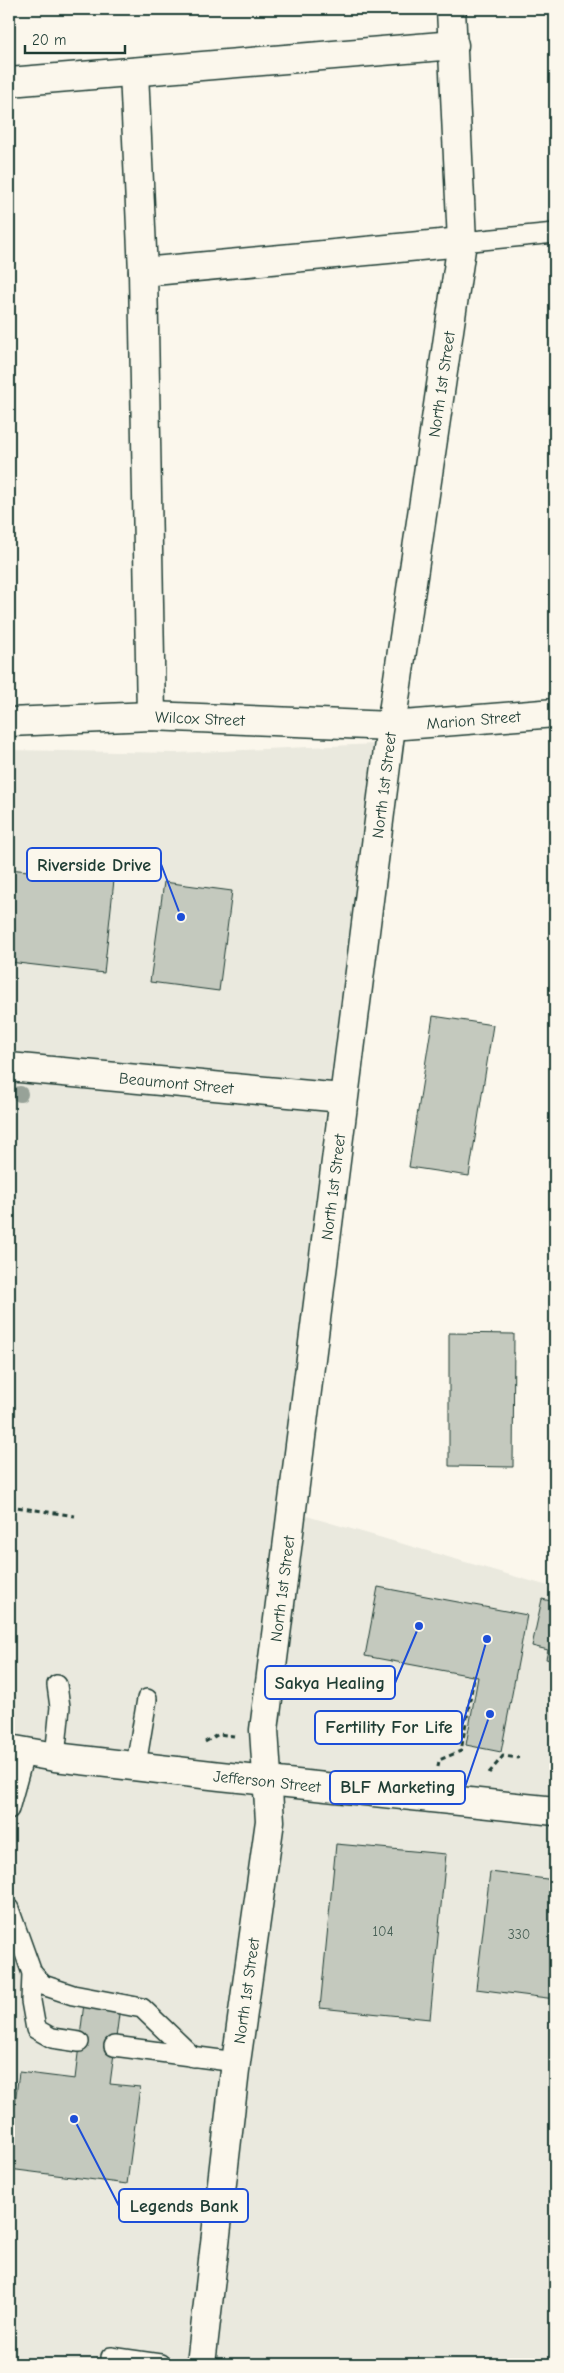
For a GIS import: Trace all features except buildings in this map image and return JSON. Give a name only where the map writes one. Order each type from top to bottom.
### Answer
[{"type":"street","name":"North 1st Street","points":[[201,2364],[236,2062],[270,1821],[269,1780],[264,1730],[342,1098],[391,726],[462,242],[451,9]]},
{"type":"street","points":[[9,82],[454,45]]},
{"type":"street","points":[[134,72],[143,272],[151,716]]},
{"type":"street","points":[[143,272],[462,242]]},
{"type":"street","name":"Marion Street","points":[[391,726],[555,714]]},
{"type":"street","name":"Wilcox Street","points":[[9,722],[151,716],[391,726]]},
{"type":"street","name":"Beaumont Street","points":[[9,1067],[342,1098]]},
{"type":"street","name":"Jefferson Street","points":[[17,1750],[55,1757],[555,1811]]},
{"type":"lane","points":[[462,242],[555,233]]},
{"type":"lane","points":[[55,1757],[60,1707],[57,1685]]},
{"type":"lane","points":[[136,1765],[148,1699]]},
{"type":"lane","points":[[9,1809],[17,1750]]},
{"type":"lane","points":[[9,1909],[32,1973],[31,2001],[36,2030],[52,2038],[79,2042]]},
{"type":"lane","points":[[32,1973],[43,1985],[73,1996],[142,2008],[193,2056]]},
{"type":"lane","points":[[114,2046],[236,2062]]},
{"type":"lane","points":[[111,2357],[160,2364]]},
{"type":"path","points":[[9,1506],[75,1516]]},
{"type":"path","points":[[437,1770],[439,1760],[461,1751],[474,1677]]},
{"type":"path","points":[[486,1775],[503,1756],[519,1758]]},
{"type":"shaded area","points":[[376,744],[324,1123],[279,1508],[555,1588],[555,2364],[9,2364],[9,750],[176,753]]},
{"type":"place","name":"Riverside Drive","points":[[181,917]]},
{"type":"place","name":"Sakya Healing","points":[[419,1626]]},
{"type":"place","name":"Fertility For Life","points":[[487,1639]]},
{"type":"place","name":"BLF Marketing","points":[[490,1714]]},
{"type":"place","name":"Legends Bank","points":[[74,2119]]}]
